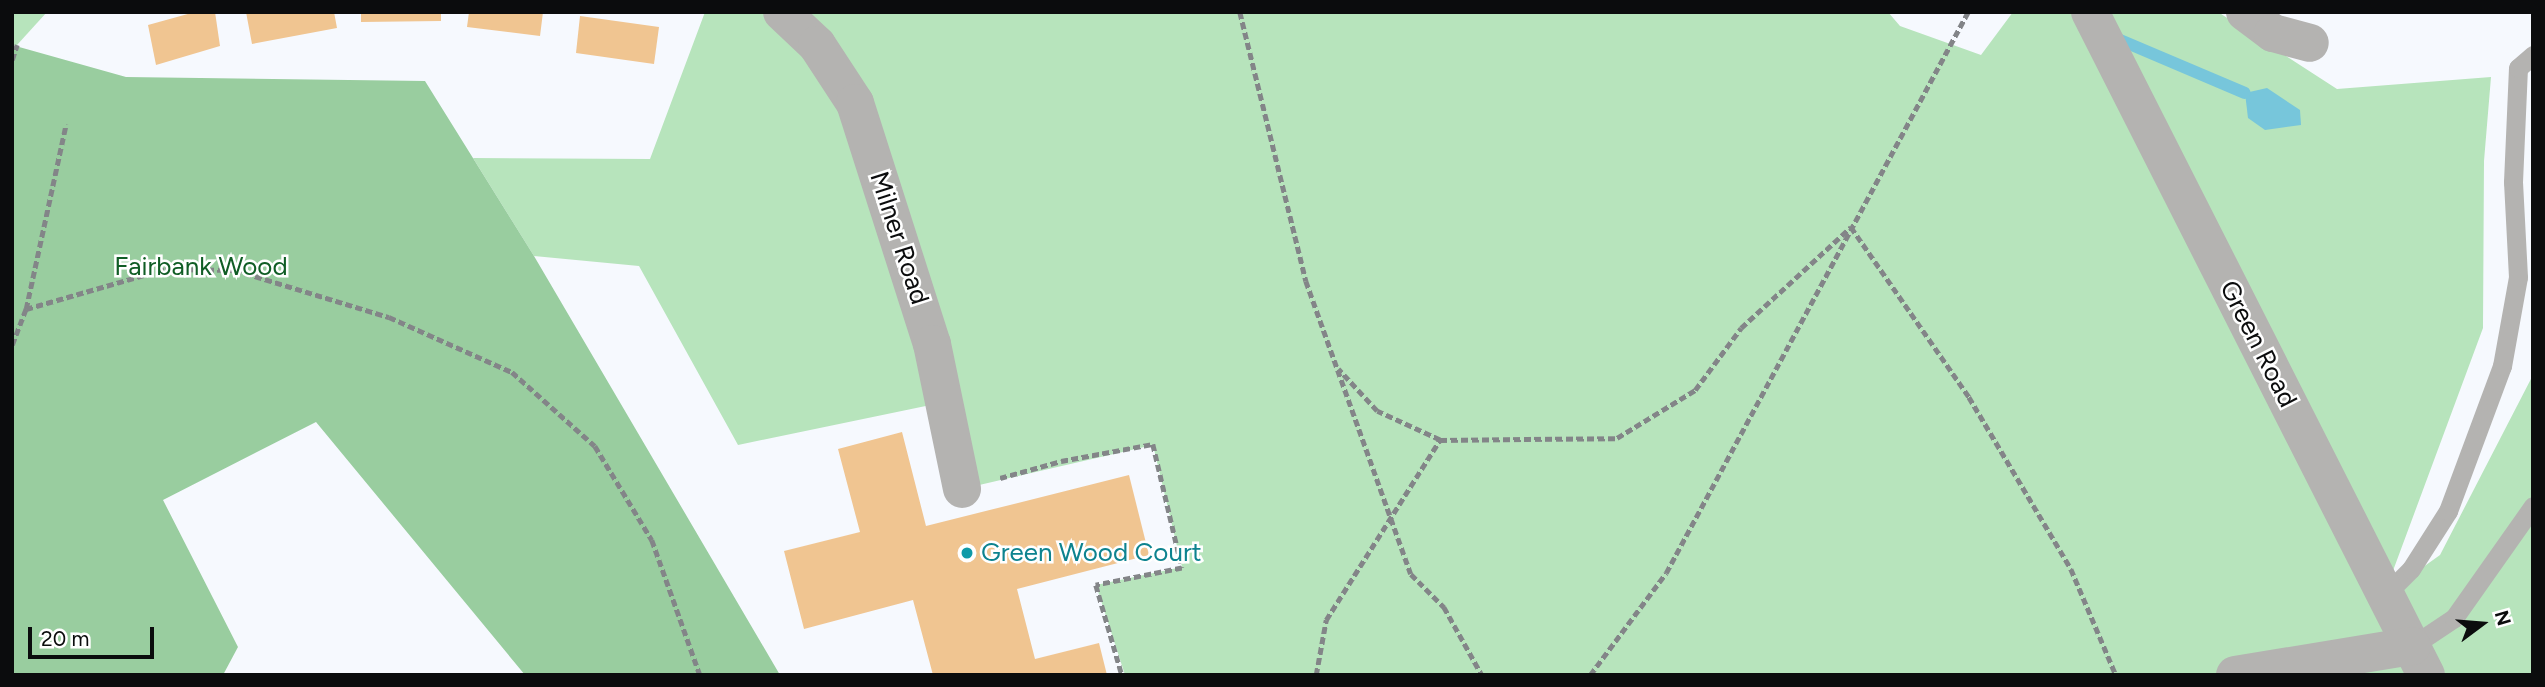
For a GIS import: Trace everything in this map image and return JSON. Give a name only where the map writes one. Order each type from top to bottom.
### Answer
[{"type":"street","name":"Milner Road","points":[[782,12],[817,45],[855,103],[932,344],[962,489]]},
{"type":"street","name":"Green Road","points":[[2090,12],[2384,596],[2419,660]]},
{"type":"street","points":[[2245,12],[2273,33],[2310,43]]},
{"type":"street","points":[[2235,675],[2419,660]]},
{"type":"lane","points":[[2384,596],[2410,569],[2448,511],[2502,366],[2518,277],[2513,181],[2518,68],[2533,55]]},
{"type":"lane","points":[[2419,660],[2454,618],[2533,506]]},
{"type":"path","points":[[1240,12],[1306,281],[1411,574],[1444,607],[1482,675]]},
{"type":"path","points":[[1590,675],[1666,573],[1968,12]]},
{"type":"path","points":[[12,60],[17,45]]},
{"type":"path","points":[[12,345],[26,309],[66,124]]},
{"type":"path","points":[[1337,367],[1377,411],[1440,440],[1616,438],[1695,390],[1741,328],[1851,227]]},
{"type":"path","points":[[1851,227],[1969,397],[2071,569],[2116,675]]},
{"type":"path","points":[[26,309],[165,269],[235,270],[389,317],[512,372],[595,446],[652,540],[700,675]]},
{"type":"path","points":[[1316,675],[1326,620],[1390,515],[1440,440]]},
{"type":"path","points":[[962,489],[1061,461],[1153,444],[1182,568],[1096,585],[1122,675]]},
{"type":"green space","points":[[12,12],[47,12],[17,45],[12,45]]},
{"type":"green space","points":[[705,12],[1888,12],[1900,26],[1981,55],[2013,12],[2218,12],[2337,89],[2491,77],[2484,161],[2483,328],[2384,595],[2440,555],[2533,375],[2533,675],[1125,675],[1096,585],[1182,567],[1153,445],[962,489],[945,402],[738,445],[639,266],[534,256],[473,158],[650,159]]},
{"type":"green space","name":"Fairbank Wood","points":[[12,45],[126,77],[425,81],[534,256],[780,675],[525,675],[316,422],[163,500],[238,647],[223,675],[12,675]]},
{"type":"water","points":[[2267,88],[2300,110],[2301,125],[2265,130],[2248,118],[2245,93]]},
{"type":"building","points":[[195,12],[215,12],[220,46],[156,65],[148,25]]},
{"type":"building","points":[[246,12],[334,12],[337,28],[252,44]]},
{"type":"building","points":[[361,12],[441,12],[441,21],[361,22]]},
{"type":"building","points":[[469,12],[543,12],[540,36],[467,27]]},
{"type":"building","points":[[580,16],[659,27],[654,64],[576,53]]},
{"type":"building","name":"Green Wood Court","points":[[902,432],[926,526],[1129,475],[1149,555],[1017,589],[1035,659],[1099,643],[1107,675],[933,675],[913,600],[804,629],[784,551],[860,532],[838,449]]},
{"type":"waterway","points":[[2113,37],[2245,93]]},
{"type":"place","name":"Green Wood Court","points":[[967,553]]}]
